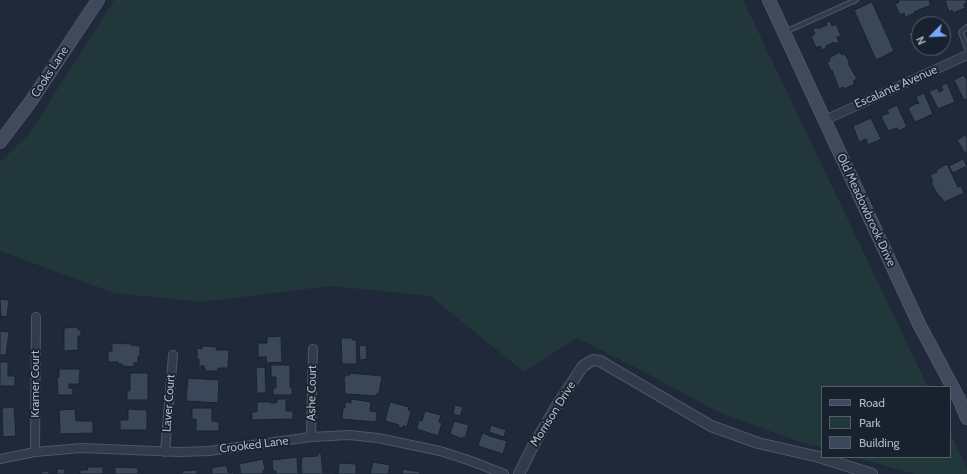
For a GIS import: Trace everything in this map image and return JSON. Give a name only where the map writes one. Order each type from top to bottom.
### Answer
[{"type":"main road","name":"Cooks Lane","points":[[0,142],[29,104],[98,0]]},
{"type":"main road","name":"Old Meadowbrook Drive","points":[[769,0],[919,324],[959,399],[967,418]]},
{"type":"street","name":"Escalante Avenue","points":[[825,120],[967,55]]},
{"type":"street","name":"Kramer Court","points":[[35,452],[36,317]]},
{"type":"street","name":"Ashe Court","points":[[311,437],[312,349]]},
{"type":"street","name":"Laver Court","points":[[165,452],[173,354]]},
{"type":"street","name":"Morrison Drive","points":[[519,474],[533,446],[559,402],[583,366],[593,360],[600,361],[710,426],[758,443],[821,458]]},
{"type":"street","name":"Crooked Lane","points":[[0,459],[35,452],[97,448],[165,452],[209,451],[311,437],[349,436],[378,438],[440,451],[504,474]]},
{"type":"street","name":"Morrison Drive","points":[[822,458],[872,474]]},
{"type":"lane","points":[[784,33],[856,0]]},
{"type":"lane","points":[[967,27],[961,32],[967,49]]},
{"type":"green space","points":[[114,0],[743,0],[928,386],[821,386],[821,448],[803,443],[718,412],[577,338],[524,372],[430,296],[330,286],[201,302],[114,293],[0,251],[0,162],[29,134]]},
{"type":"green space","points":[[951,435],[967,468],[967,474],[915,474],[857,458],[951,458]]},
{"type":"building","points":[[898,0],[932,0],[929,1],[931,5],[905,17],[904,13],[900,15],[895,4],[899,2]]},
{"type":"building","points":[[945,0],[966,0],[967,3],[964,4],[965,8],[953,13],[952,10],[949,12]]},
{"type":"building","points":[[872,2],[894,51],[876,60],[854,10]]},
{"type":"building","points":[[830,21],[832,26],[836,24],[841,36],[837,37],[839,42],[835,44],[834,42],[822,50],[820,46],[816,48],[811,36],[815,34],[813,29],[817,27],[818,29],[827,25],[826,23]]},
{"type":"building","points":[[840,52],[842,55],[845,54],[857,79],[853,81],[855,84],[844,89],[843,87],[839,89],[832,70],[831,71],[827,62],[830,61],[829,58]]},
{"type":"building","points":[[964,75],[967,81],[967,99],[964,100],[954,80]]},
{"type":"building","points":[[947,83],[955,102],[938,109],[929,91],[938,88],[939,92],[943,90],[941,86]]},
{"type":"building","points":[[924,93],[933,114],[915,122],[908,108],[917,103],[919,104],[916,97]]},
{"type":"building","points":[[897,105],[907,127],[898,131],[897,128],[888,131],[881,116],[889,113],[887,110]]},
{"type":"building","points":[[871,118],[881,139],[868,145],[866,139],[859,142],[853,126]]},
{"type":"building","points":[[965,135],[967,138],[967,152],[965,153],[957,140]]},
{"type":"building","points":[[963,159],[967,166],[953,173],[949,166]]},
{"type":"building","points":[[947,164],[958,187],[961,186],[964,193],[944,202],[936,192],[931,182],[933,181],[930,175],[937,172],[936,170]]},
{"type":"building","points":[[0,299],[9,300],[7,317],[1,316],[1,319]]},
{"type":"building","points":[[77,327],[78,330],[81,330],[81,336],[78,336],[78,350],[64,351],[64,328]]},
{"type":"building","points":[[0,331],[9,332],[6,355],[0,355]]},
{"type":"building","points":[[281,336],[282,362],[267,363],[267,357],[258,357],[258,343],[267,343],[267,337]]},
{"type":"building","points":[[341,338],[352,338],[352,340],[356,340],[357,364],[342,364]]},
{"type":"building","points":[[112,343],[140,346],[138,363],[134,363],[134,367],[122,366],[122,364],[118,364],[118,362],[108,362],[108,351],[112,351]]},
{"type":"building","points":[[366,345],[367,359],[360,360],[359,346]]},
{"type":"building","points":[[202,346],[217,347],[216,350],[229,350],[228,368],[218,368],[218,371],[205,371],[204,366],[199,366],[199,359],[197,359],[197,348],[202,349]]},
{"type":"building","points":[[0,362],[8,362],[8,376],[15,376],[15,386],[0,386]]},
{"type":"building","points":[[271,365],[290,365],[290,387],[292,387],[292,395],[273,395],[273,388],[276,388],[276,377],[271,377]]},
{"type":"building","points":[[265,367],[266,393],[257,393],[256,368]]},
{"type":"building","points":[[59,369],[80,369],[79,384],[69,384],[69,388],[73,388],[73,395],[58,395],[57,377],[59,377]]},
{"type":"building","points":[[130,373],[148,373],[148,400],[127,400],[127,391],[130,391]]},
{"type":"building","points":[[350,373],[382,376],[379,394],[377,393],[377,396],[345,394],[344,377],[346,375],[350,375]]},
{"type":"building","points":[[188,378],[219,380],[218,403],[186,401]]},
{"type":"building","points":[[277,399],[286,399],[286,411],[293,411],[293,419],[252,420],[252,412],[257,412],[257,402],[276,403]]},
{"type":"building","points":[[351,399],[371,402],[370,411],[377,412],[376,422],[342,419],[345,402],[351,403]]},
{"type":"building","points":[[390,402],[409,407],[408,410],[411,411],[407,427],[398,427],[399,425],[385,421]]},
{"type":"building","points":[[455,405],[463,407],[460,416],[453,414]]},
{"type":"building","points":[[14,407],[16,436],[3,437],[2,408]]},
{"type":"building","points":[[192,408],[212,408],[212,421],[219,422],[219,431],[196,431],[196,419],[192,419]]},
{"type":"building","points":[[75,409],[76,421],[93,421],[93,433],[60,434],[59,410]]},
{"type":"building","points":[[128,409],[147,410],[147,430],[120,430],[120,420],[128,420]]},
{"type":"building","points":[[425,411],[441,415],[439,422],[442,423],[438,436],[417,429],[419,420],[422,421]]},
{"type":"building","points":[[454,421],[469,425],[465,438],[463,437],[463,439],[450,434]]},
{"type":"building","points":[[491,425],[506,430],[504,437],[489,432]]},
{"type":"building","points":[[482,433],[507,441],[503,454],[478,446]]},
{"type":"building","points":[[318,453],[321,453],[323,474],[302,474],[302,457],[318,456]]},
{"type":"building","points":[[297,457],[298,474],[276,474],[276,471],[273,471],[272,460]]},
{"type":"building","points":[[263,459],[265,470],[263,471],[263,474],[241,474],[239,464]]},
{"type":"building","points":[[373,462],[390,465],[388,474],[370,474]]},
{"type":"building","points":[[339,463],[356,464],[356,474],[338,474]]},
{"type":"building","points":[[227,466],[228,472],[234,472],[234,474],[212,474],[212,468]]},
{"type":"building","points":[[87,467],[103,467],[103,474],[80,474],[80,470],[88,470]]},
{"type":"building","points":[[115,467],[138,468],[138,474],[115,474]]},
{"type":"building","points":[[57,469],[64,469],[65,474],[49,474],[57,473]]},
{"type":"building","points":[[403,469],[420,472],[419,474],[402,474]]},
{"type":"building","points":[[197,470],[197,474],[182,474],[182,471]]},
{"type":"building","points":[[49,471],[49,474],[41,474],[41,472]]}]
